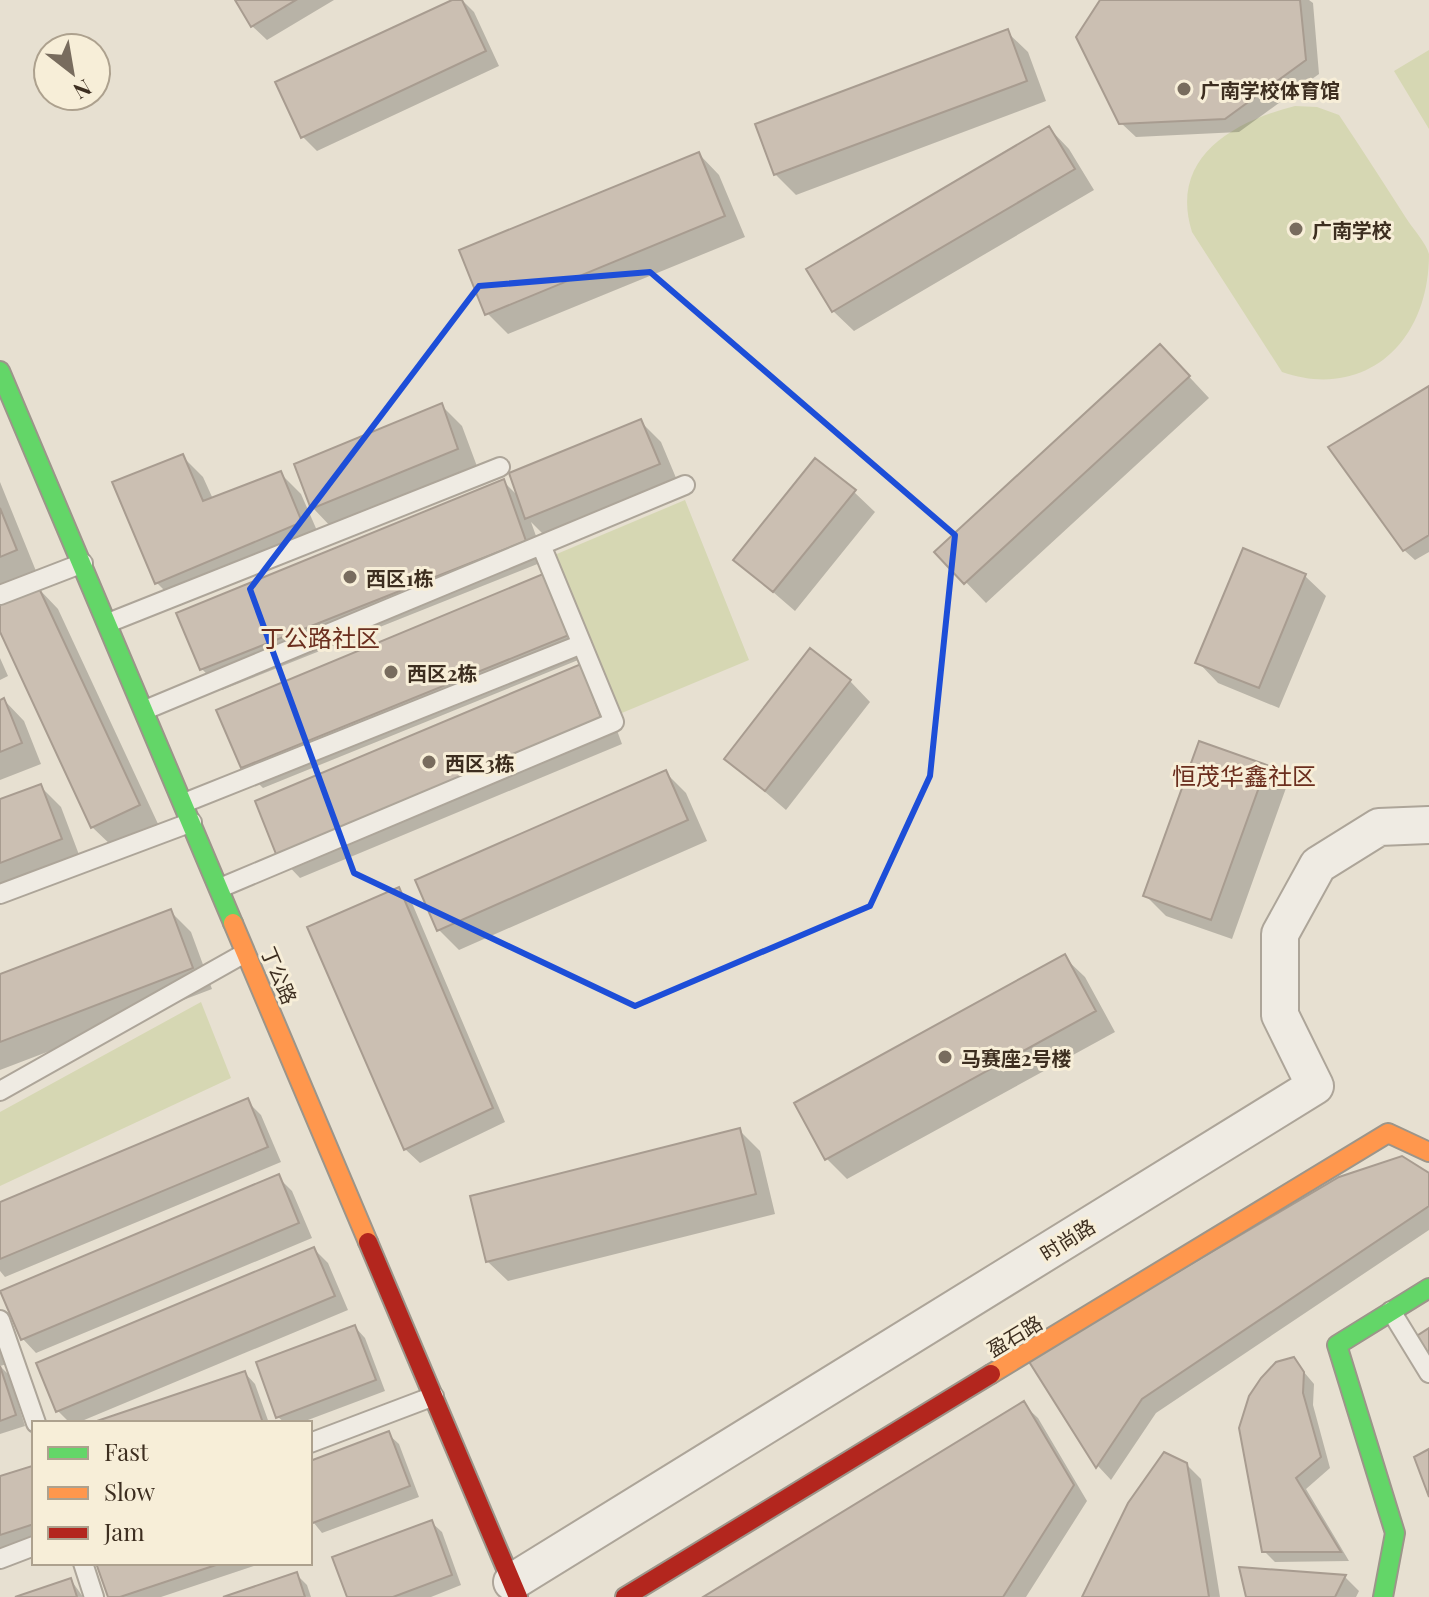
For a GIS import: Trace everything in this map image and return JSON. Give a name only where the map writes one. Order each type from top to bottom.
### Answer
[{"type":"street","name":"丁公路","points":[[0,371],[515,1590]]},
{"type":"street","name":"时尚路","points":[[515,1590],[1315,1086],[1280,1015],[1280,934],[1318,865],[1379,827],[1429,825]]},
{"type":"street","name":"盈石路","points":[[625,1597],[1388,1133],[1429,1152]]},
{"type":"street","points":[[1383,1597],[1395,1533],[1337,1345],[1429,1288]]},
{"type":"lane","points":[[108,623],[500,467]]},
{"type":"lane","points":[[145,710],[685,485]]},
{"type":"lane","points":[[220,888],[614,722],[541,545]]},
{"type":"lane","points":[[0,595],[83,563]]},
{"type":"lane","points":[[184,803],[582,644]]},
{"type":"lane","points":[[0,894],[192,822]]},
{"type":"lane","points":[[0,1091],[247,952]]},
{"type":"lane","points":[[1391,1311],[1429,1373]]},
{"type":"lane","points":[[0,1320],[35,1421]]},
{"type":"lane","points":[[312,1442],[434,1396]]},
{"type":"lane","points":[[0,1559],[32,1547]]},
{"type":"lane","points":[[84,1565],[94,1597]]},
{"type":"highlighted area","points":[[650,272],[955,535],[930,776],[870,906],[635,1006],[354,873],[250,589],[479,286]]},
{"type":"green space","points":[[1429,50],[1429,129],[1394,71]]},
{"type":"green space","points":[[1295,106],[1317,107],[1339,115],[1429,254],[1426,287],[1417,315],[1404,339],[1386,358],[1364,371],[1339,378],[1311,379],[1282,372],[1192,232],[1187,206],[1189,184],[1198,164],[1211,148],[1249,122]]},
{"type":"green space","points":[[685,500],[749,660],[617,715],[552,556]]},
{"type":"green space","points":[[201,1002],[231,1078],[0,1186],[0,1112]]},
{"type":"building","points":[[235,0],[296,0],[251,27]]},
{"type":"building","points":[[452,0],[462,0],[486,51],[301,138],[275,82]]},
{"type":"building","name":"广南学校体育馆","points":[[1100,0],[1300,0],[1306,60],[1225,119],[1119,124],[1076,37]]},
{"type":"building","points":[[1008,29],[1027,81],[774,175],[755,124]]},
{"type":"building","points":[[1049,126],[1075,169],[832,312],[806,269]]},
{"type":"building","points":[[699,152],[725,216],[485,315],[459,250]]},
{"type":"building","points":[[1160,344],[1190,376],[964,584],[934,552]]},
{"type":"building","points":[[1429,386],[1429,535],[1403,551],[1328,447]]},
{"type":"building","points":[[442,403],[458,449],[311,509],[294,464]]},
{"type":"building","points":[[641,419],[660,464],[525,519],[509,473]]},
{"type":"building","points":[[183,454],[203,501],[281,471],[302,522],[155,584],[112,482]]},
{"type":"building","points":[[815,458],[856,490],[773,592],[733,560]]},
{"type":"building","name":"西区1栋","points":[[504,479],[526,541],[200,670],[176,613]]},
{"type":"building","points":[[0,508],[17,550],[0,557]]},
{"type":"building","points":[[1243,548],[1306,574],[1259,688],[1195,663]]},
{"type":"building","name":"西区2栋","points":[[543,574],[569,635],[241,768],[216,710]]},
{"type":"building","points":[[38,586],[140,805],[91,828],[0,632],[0,604]]},
{"type":"building","points":[[810,648],[851,680],[765,791],[724,759]]},
{"type":"building","name":"西区3栋","points":[[581,664],[603,723],[278,859],[255,801]]},
{"type":"building","points":[[4,698],[22,743],[0,752],[0,700]]},
{"type":"building","points":[[1199,741],[1267,765],[1211,920],[1143,896]]},
{"type":"building","points":[[666,770],[688,820],[437,931],[415,880]]},
{"type":"building","points":[[41,784],[62,839],[0,863],[0,799]]},
{"type":"building","points":[[399,887],[493,1108],[404,1150],[307,927]]},
{"type":"building","points":[[171,909],[193,968],[0,1042],[0,974]]},
{"type":"building","name":"马赛座2号楼","points":[[1065,954],[1096,1011],[825,1160],[794,1103]]},
{"type":"building","points":[[248,1098],[268,1147],[0,1259],[0,1202]]},
{"type":"building","points":[[740,1128],[756,1194],[486,1262],[470,1196]]},
{"type":"building","points":[[1402,1156],[1429,1173],[1429,1206],[1142,1399],[1096,1468],[1028,1360],[1339,1177]]},
{"type":"building","points":[[279,1174],[299,1223],[21,1340],[0,1291]]},
{"type":"building","points":[[314,1247],[335,1296],[56,1412],[36,1363]]},
{"type":"building","points":[[355,1325],[376,1380],[276,1418],[256,1362]]},
{"type":"building","points":[[1429,1328],[1429,1360],[1415,1337]]},
{"type":"building","points":[[1294,1357],[1304,1372],[1303,1393],[1321,1457],[1296,1478],[1341,1552],[1262,1552],[1239,1428],[1249,1396],[1261,1378],[1276,1362]]},
{"type":"building","points":[[0,1366],[16,1415],[0,1421]]},
{"type":"building","points":[[245,1371],[262,1421],[97,1421]]},
{"type":"building","points":[[1024,1401],[1074,1485],[1003,1597],[703,1597]]},
{"type":"building","points":[[389,1431],[410,1486],[312,1523],[312,1460]]},
{"type":"building","points":[[1429,1449],[1429,1497],[1414,1457]]},
{"type":"building","points":[[1164,1452],[1187,1463],[1209,1597],[1082,1597],[1128,1503]]},
{"type":"building","points":[[32,1466],[32,1525],[0,1535],[0,1476]]},
{"type":"building","points":[[432,1520],[452,1575],[393,1597],[347,1597],[332,1557]]},
{"type":"building","points":[[97,1565],[216,1565],[120,1597],[108,1597]]},
{"type":"building","points":[[1239,1567],[1346,1575],[1335,1597],[1246,1597]]},
{"type":"building","points":[[297,1572],[305,1597],[223,1597]]},
{"type":"building","points":[[71,1578],[77,1597],[15,1597]]},
{"type":"traffic: fast","points":[[0,371],[233,923]]},
{"type":"traffic: fast","points":[[1383,1597],[1395,1533],[1337,1345],[1429,1288]]},
{"type":"traffic: slow","points":[[233,923],[368,1242]]},
{"type":"traffic: slow","points":[[991,1374],[1388,1133],[1429,1152]]},
{"type":"traffic: jam","points":[[368,1242],[518,1597]]},
{"type":"traffic: jam","points":[[625,1597],[991,1374]]},
{"type":"place","name":"广南学校体育馆","points":[[1184,89]]},
{"type":"place","name":"广南学校","points":[[1296,229]]},
{"type":"place","name":"西区1栋","points":[[350,577]]},
{"type":"place","name":"西区2栋","points":[[391,672]]},
{"type":"place","name":"西区3栋","points":[[429,762]]},
{"type":"place","name":"马赛座2号楼","points":[[945,1057]]},
{"type":"district","name":"丁公路社区","points":[[320,637]]},
{"type":"district","name":"恒茂华鑫社区","points":[[1244,775]]}]
